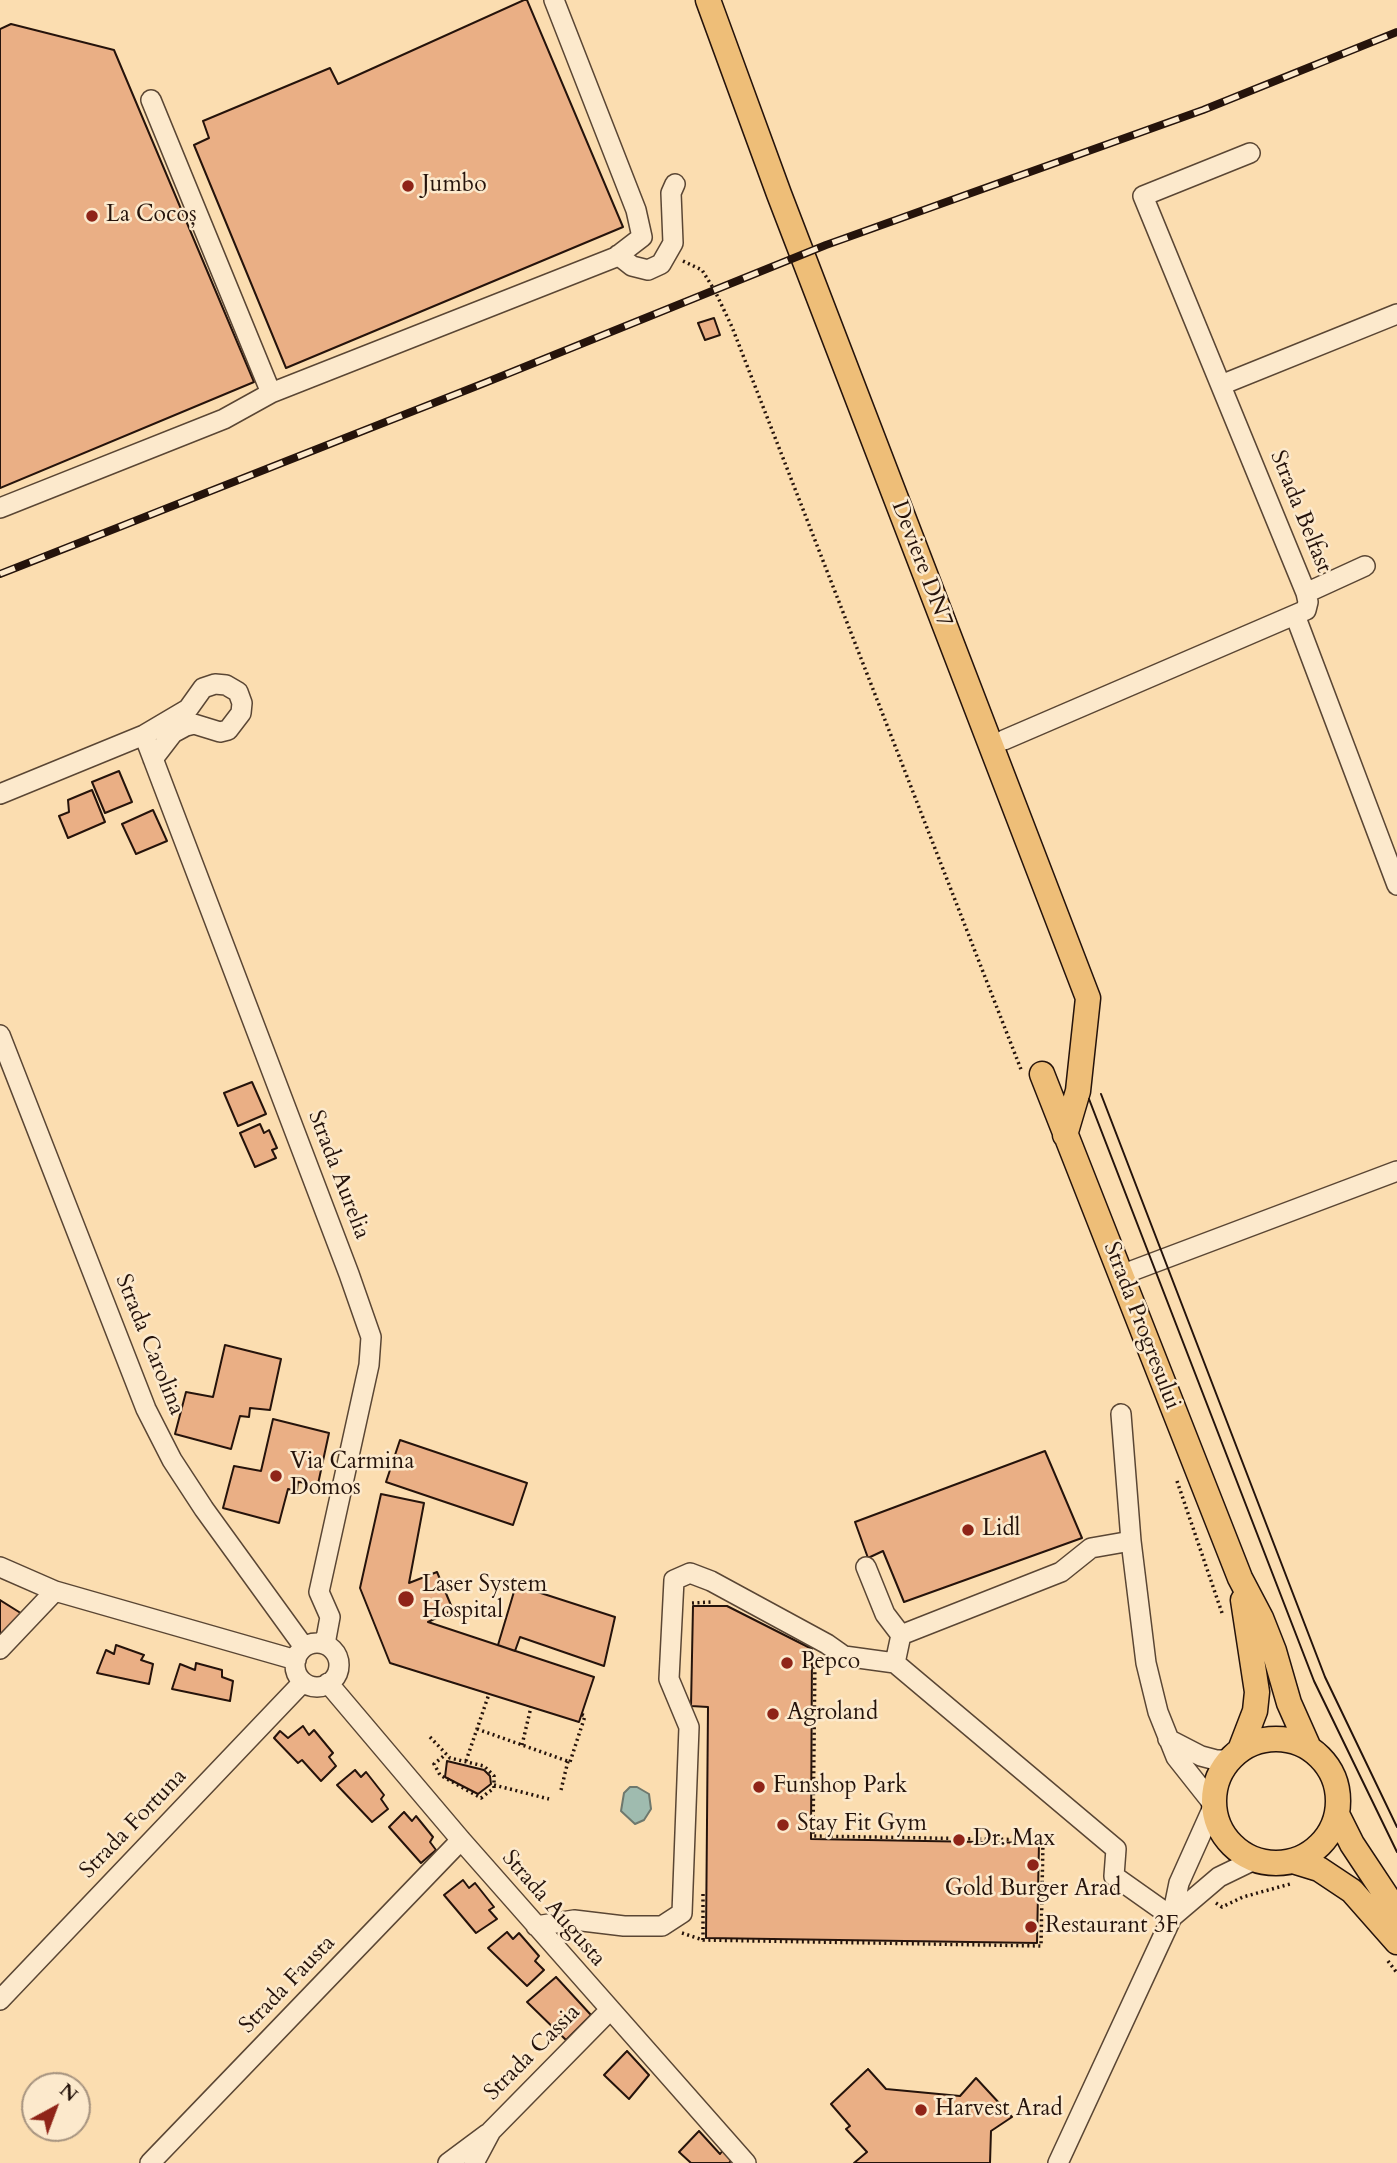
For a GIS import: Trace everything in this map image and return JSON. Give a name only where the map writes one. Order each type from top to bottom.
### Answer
[{"type":"main road","name":"Deviere DN7","points":[[708,0],[779,194],[1088,998],[1077,1091],[1065,1135]]},
{"type":"main road","name":"Strada Progresului","points":[[1032,1073],[1065,1135],[1240,1578],[1261,1618],[1292,1712],[1309,1748]]},
{"type":"main road","name":"Strada Progresului","points":[[1236,1754],[1255,1711],[1257,1692],[1240,1578]]},
{"type":"main road","points":[[1293,1872],[1326,1838],[1337,1814],[1338,1795],[1333,1777],[1323,1761],[1309,1748],[1275,1739],[1255,1742],[1236,1754],[1216,1784],[1215,1815],[1225,1838],[1254,1860],[1277,1864],[1293,1872],[1319,1869],[1352,1891],[1392,1951]]},
{"type":"main road","points":[[1337,1814],[1352,1844],[1397,1912]]},
{"type":"street","points":[[0,508],[224,419],[271,393],[618,256],[642,237],[636,210],[554,0]]},
{"type":"street","points":[[151,100],[271,393]]},
{"type":"street","name":"Strada Belfast","points":[[1250,153],[1143,196],[1306,593],[1306,610],[1295,615]]},
{"type":"street","points":[[618,256],[632,265],[648,270],[661,264],[673,243],[671,193],[675,184]]},
{"type":"street","points":[[1221,385],[1397,314]]},
{"type":"street","points":[[1306,593],[1365,566]]},
{"type":"street","points":[[1004,740],[1295,615],[1397,885]]},
{"type":"street","points":[[0,794],[144,735],[188,709],[203,688],[215,684],[226,685],[237,692],[242,702],[241,713],[228,730],[220,732],[194,724],[186,726],[173,733],[153,759]]},
{"type":"street","name":"Strada Aurelia","points":[[144,735],[371,1336],[369,1365],[319,1592],[330,1617],[325,1644]]},
{"type":"street","name":"Strada Carolina","points":[[0,1035],[146,1409],[172,1460],[300,1653]]},
{"type":"street","points":[[1121,1275],[1397,1171]]},
{"type":"street","points":[[1058,2163],[1172,1917],[1180,1884],[1214,1805],[1176,1757],[1158,1712],[1146,1663],[1131,1541],[1121,1414]]},
{"type":"street","points":[[901,1635],[1061,1572],[1091,1548],[1131,1541]]},
{"type":"street","points":[[0,1567],[55,1591],[300,1653]]},
{"type":"street","points":[[866,1567],[885,1614],[901,1635],[895,1663]]},
{"type":"street","points":[[536,1926],[574,1920],[624,1926],[662,1926],[682,1913],[689,1727],[669,1679],[674,1580],[690,1573],[827,1644],[844,1656],[895,1663],[1116,1849],[1114,1876],[1172,1917]]},
{"type":"street","points":[[0,1649],[55,1591]]},
{"type":"street","points":[[314,1643],[325,1644],[335,1652],[339,1663],[337,1675],[328,1684],[316,1687],[303,1682],[296,1672],[300,1653],[314,1643]]},
{"type":"street","name":"Strada Fortuna","points":[[0,2000],[303,1682]]},
{"type":"street","name":"Strada Augusta","points":[[328,1684],[536,1926],[746,2163]]},
{"type":"street","points":[[1168,1739],[1201,1756],[1216,1760],[1226,1760],[1236,1754]]},
{"type":"street","name":"Strada Fausta","points":[[150,2163],[461,1840]]},
{"type":"street","points":[[1172,1917],[1219,1877],[1254,1860]]},
{"type":"street","name":"Strada Cassia","points":[[448,2163],[491,2131],[610,2010]]},
{"type":"street","name":"Strada Cassia","points":[[474,2163],[491,2131]]},
{"type":"path","points":[[669,253],[702,270],[732,327],[1032,1073]]},
{"type":"path","points":[[1175,1473],[1222,1614]]},
{"type":"path","points":[[690,1603],[714,1602]]},
{"type":"path","points":[[703,1886],[703,1940],[1041,1946],[1043,1840],[813,1836],[815,1648]]},
{"type":"path","points":[[466,1762],[489,1694]]},
{"type":"path","points":[[522,1745],[531,1707]]},
{"type":"path","points":[[561,1790],[568,1761],[570,1762],[585,1716],[581,1714]]},
{"type":"path","points":[[477,1729],[568,1761]]},
{"type":"path","points":[[430,1737],[450,1758],[484,1766],[494,1776],[494,1788],[481,1798],[440,1774],[434,1764],[446,1754]]},
{"type":"path","points":[[494,1785],[549,1799]]},
{"type":"path","points":[[1209,1897],[1222,1907],[1254,1894],[1293,1872]]},
{"type":"path","points":[[1392,1951],[1397,1973]]},
{"type":"shaded area","points":[[630,1787],[637,1787],[649,1794],[651,1809],[644,1820],[635,1824],[621,1811],[624,1793]]},
{"type":"building","name":"Jumbo","points":[[527,0],[623,227],[286,368],[194,145],[209,138],[203,121],[330,68],[338,84]]},
{"type":"building","name":"La Cocoș","points":[[11,24],[114,50],[254,382],[0,488],[0,29]]},
{"type":"building","points":[[714,318],[720,335],[705,340],[698,323]]},
{"type":"building","points":[[119,771],[132,802],[105,813],[92,782]]},
{"type":"building","points":[[92,790],[105,822],[68,838],[59,816],[69,812],[68,800]]},
{"type":"building","points":[[153,810],[167,841],[136,854],[122,824]]},
{"type":"building","points":[[252,1082],[266,1114],[238,1126],[224,1093]]},
{"type":"building","points":[[260,1124],[264,1133],[269,1130],[277,1148],[272,1150],[276,1158],[255,1167],[240,1133]]},
{"type":"building","name":"Via Carmina Domos","points":[[225,1345],[281,1359],[270,1410],[250,1408],[249,1417],[240,1416],[231,1449],[175,1434],[186,1392],[213,1397]]},
{"type":"building","name":"Via Carmina Domos","points":[[273,1419],[329,1433],[318,1484],[298,1482],[297,1491],[288,1489],[279,1523],[223,1508],[234,1466],[261,1471]]},
{"type":"building","points":[[400,1440],[527,1483],[513,1525],[386,1482]]},
{"type":"building","name":"Lidl","points":[[1045,1451],[1082,1538],[904,1602],[883,1551],[868,1558],[855,1522]]},
{"type":"building","name":"Laser System Hospital","points":[[381,1494],[424,1503],[409,1583],[437,1572],[453,1610],[428,1622],[594,1677],[579,1722],[390,1663],[360,1588]]},
{"type":"building","points":[[516,1585],[615,1617],[604,1666],[520,1637],[515,1651],[498,1645]]},
{"type":"building","points":[[0,1600],[27,1617],[0,1646]]},
{"type":"building","name":"Funshop Park","points":[[693,1606],[727,1606],[812,1649],[811,1839],[1039,1843],[1037,1943],[706,1938],[708,1707],[691,1706]]},
{"type":"building","points":[[116,1645],[144,1655],[141,1660],[153,1664],[149,1684],[97,1673],[106,1650],[114,1654]]},
{"type":"building","points":[[196,1663],[222,1670],[222,1677],[233,1681],[230,1701],[172,1689],[180,1664],[195,1670]]},
{"type":"building","points":[[303,1726],[309,1735],[314,1730],[333,1753],[329,1757],[336,1766],[321,1781],[302,1760],[298,1763],[274,1738],[280,1731],[288,1738]]},
{"type":"building","points":[[447,1761],[484,1770],[490,1776],[491,1784],[478,1794],[445,1777]]},
{"type":"building","points":[[355,1770],[361,1777],[366,1772],[384,1795],[381,1799],[388,1809],[372,1822],[337,1785]]},
{"type":"building","points":[[404,1812],[412,1821],[416,1816],[433,1837],[430,1842],[436,1850],[421,1863],[389,1827]]},
{"type":"building","points":[[463,1880],[469,1888],[475,1883],[494,1907],[489,1910],[497,1919],[476,1933],[444,1895]]},
{"type":"building","points":[[507,1932],[513,1939],[519,1933],[539,1956],[535,1961],[544,1970],[527,1986],[488,1948]]},
{"type":"building","points":[[556,1977],[591,2015],[566,2040],[527,2002]]},
{"type":"building","points":[[627,2051],[649,2075],[629,2099],[604,2075]]},
{"type":"building","name":"Harvest Arad","points":[[868,2069],[886,2089],[960,2096],[976,2078],[1012,2117],[991,2131],[990,2163],[854,2163],[867,2152],[846,2129],[850,2126],[831,2104]]},
{"type":"building","points":[[699,2131],[720,2154],[724,2149],[733,2159],[729,2163],[691,2163],[679,2152]]},
{"type":"tram line","points":[[1101,1094],[1325,1677],[1397,1827]]},
{"type":"tram line","points":[[1089,1099],[1314,1681],[1397,1852]]},
{"type":"railway","points":[[0,574],[826,245],[1203,110],[1397,32]]},
{"type":"place","name":"Jumbo","points":[[408,186]]},
{"type":"place","name":"La Cocoș","points":[[92,216]]},
{"type":"place","name":"Via Carmina Domos","points":[[276,1476]]},
{"type":"place","name":"Lidl","points":[[968,1530]]},
{"type":"place","name":"Laser System Hospital","points":[[406,1599]]},
{"type":"place","name":"Pepco","points":[[787,1663]]},
{"type":"place","name":"Agroland","points":[[773,1714]]},
{"type":"place","name":"Funshop Park","points":[[759,1787]]},
{"type":"place","name":"Stay Fit Gym","points":[[783,1825]]},
{"type":"place","name":"Dr. Max","points":[[959,1840]]},
{"type":"place","name":"Gold Burger Arad","points":[[1033,1865]]},
{"type":"place","name":"Restaurant 3F","points":[[1031,1927]]},
{"type":"place","name":"Harvest Arad","points":[[921,2110]]}]
